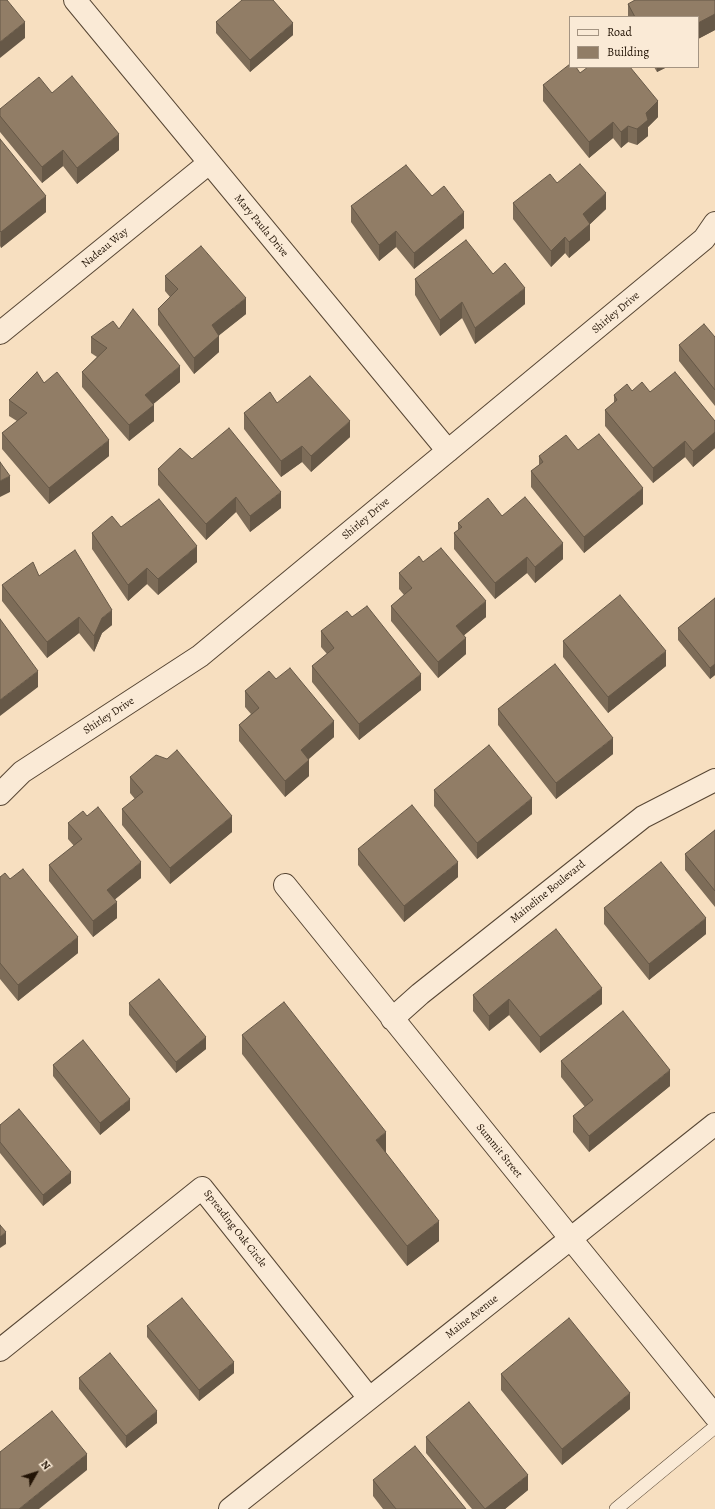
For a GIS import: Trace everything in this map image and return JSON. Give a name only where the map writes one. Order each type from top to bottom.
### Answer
[{"type":"street","name":"Mary Paula Drive","points":[[75,0],[448,451]]},
{"type":"street","name":"Nadeau Way","points":[[0,333],[210,163]]},
{"type":"street","name":"Shirley Drive","points":[[0,794],[22,772],[200,656],[704,240],[715,223]]},
{"type":"street","name":"Maineline Boulevard","points":[[392,1019],[420,994],[643,816],[715,780]]},
{"type":"street","name":"Summit Street","points":[[285,885],[570,1239],[715,1416]]},
{"type":"street","name":"Maine Avenue","points":[[230,1509],[715,1124]]},
{"type":"street","name":"Spreading Oak Circle","points":[[0,1350],[202,1188],[369,1398]]},
{"type":"lane","points":[[616,1509],[715,1427]]},
{"type":"building","points":[[0,0],[7,0],[25,22],[0,42]]},
{"type":"building","points":[[242,0],[273,0],[293,23],[250,60],[216,22]]},
{"type":"building","points":[[635,0],[715,0],[715,14],[699,22],[699,16],[634,16],[628,4]]},
{"type":"building","points":[[569,65],[569,68],[577,68],[580,73],[587,68],[631,68],[658,101],[646,113],[648,120],[637,129],[628,126],[621,132],[613,122],[589,142],[543,85]]},
{"type":"building","points":[[72,76],[119,134],[77,168],[63,150],[42,167],[0,116],[0,109],[39,77],[52,93]]},
{"type":"building","points":[[0,139],[46,196],[1,232],[0,231]]},
{"type":"building","points":[[580,164],[606,193],[583,214],[590,224],[569,242],[565,237],[551,251],[513,203],[550,174],[557,183]]},
{"type":"building","points":[[406,165],[432,196],[444,186],[464,212],[414,253],[396,231],[379,245],[351,206]]},
{"type":"building","points":[[466,240],[493,274],[505,263],[525,288],[475,328],[462,302],[440,320],[415,279]]},
{"type":"building","points":[[201,246],[246,298],[212,325],[219,336],[194,358],[158,309],[178,289],[165,276]]},
{"type":"building","points":[[133,309],[180,366],[145,395],[154,405],[129,425],[82,372],[107,348],[91,337],[113,321],[119,329]]},
{"type":"building","points":[[704,324],[715,337],[715,390],[679,345]]},
{"type":"building","points":[[37,372],[44,383],[57,372],[109,440],[49,488],[2,433],[27,413],[9,400]]},
{"type":"building","points":[[675,372],[715,421],[715,432],[693,451],[685,441],[653,468],[605,410],[617,400],[614,395],[627,384],[632,391],[642,382],[650,392]]},
{"type":"building","points":[[310,376],[350,421],[311,456],[302,446],[281,461],[244,413],[270,392],[277,403]]},
{"type":"building","points":[[229,428],[281,492],[250,516],[236,497],[206,524],[158,469],[180,448],[192,459]]},
{"type":"building","points":[[599,434],[643,488],[584,537],[531,471],[543,462],[539,456],[566,435],[578,450]]},
{"type":"building","points":[[0,462],[10,476],[0,481]]},
{"type":"building","points":[[525,497],[563,543],[535,567],[527,557],[495,583],[454,533],[462,527],[458,523],[488,498],[502,516]]},
{"type":"building","points":[[159,499],[197,546],[158,579],[147,568],[128,585],[92,533],[112,516],[121,527]]},
{"type":"building","points":[[441,548],[486,601],[456,626],[466,638],[438,662],[391,606],[412,588],[399,573],[419,556],[423,562]]},
{"type":"building","points":[[75,550],[112,610],[102,618],[94,636],[79,617],[47,642],[2,585],[33,562],[39,576]]},
{"type":"building","points":[[620,595],[666,651],[608,697],[563,641]]},
{"type":"building","points":[[715,598],[715,664],[710,668],[678,628]]},
{"type":"building","points":[[367,606],[421,674],[359,724],[312,666],[334,648],[321,631],[347,611],[352,617]]},
{"type":"building","points":[[0,619],[38,671],[0,700]]},
{"type":"building","points":[[555,664],[613,738],[556,783],[498,709]]},
{"type":"building","points":[[290,668],[334,721],[301,750],[309,760],[285,781],[239,725],[259,708],[245,691],[269,671],[276,679]]},
{"type":"building","points":[[489,745],[532,798],[477,843],[434,790]]},
{"type":"building","points":[[177,750],[232,816],[170,868],[122,809],[143,792],[130,777],[156,755],[167,759]]},
{"type":"building","points":[[412,805],[458,862],[404,906],[358,849]]},
{"type":"building","points":[[98,807],[141,862],[107,890],[117,902],[93,921],[49,865],[82,839],[68,823],[83,811],[87,816]]},
{"type":"building","points":[[715,830],[715,891],[685,854]]},
{"type":"building","points":[[661,862],[706,918],[649,964],[604,908]]},
{"type":"building","points":[[23,869],[78,937],[18,985],[0,963],[0,877],[5,873],[10,879]]},
{"type":"building","points":[[556,929],[602,988],[540,1037],[509,999],[489,1016],[473,995]]},
{"type":"building","points":[[159,979],[206,1037],[176,1062],[129,1003]]},
{"type":"building","points":[[284,1002],[386,1132],[376,1140],[439,1221],[407,1246],[242,1035]]},
{"type":"building","points":[[623,1011],[670,1070],[589,1136],[573,1116],[593,1100],[561,1061]]},
{"type":"building","points":[[83,1040],[130,1099],[100,1123],[53,1065]]},
{"type":"building","points":[[19,1109],[71,1172],[43,1195],[0,1142],[0,1125]]},
{"type":"building","points":[[0,1225],[6,1232],[0,1237]]},
{"type":"building","points":[[182,1298],[234,1362],[199,1390],[147,1326]]},
{"type":"building","points":[[569,1318],[630,1393],[562,1449],[501,1374]]},
{"type":"building","points":[[110,1353],[157,1411],[126,1436],[79,1378]]},
{"type":"building","points":[[469,1402],[528,1475],[485,1509],[426,1437]]},
{"type":"building","points":[[52,1411],[87,1454],[19,1509],[0,1509],[0,1452]]},
{"type":"building","points":[[415,1446],[466,1509],[396,1509],[373,1480]]}]
